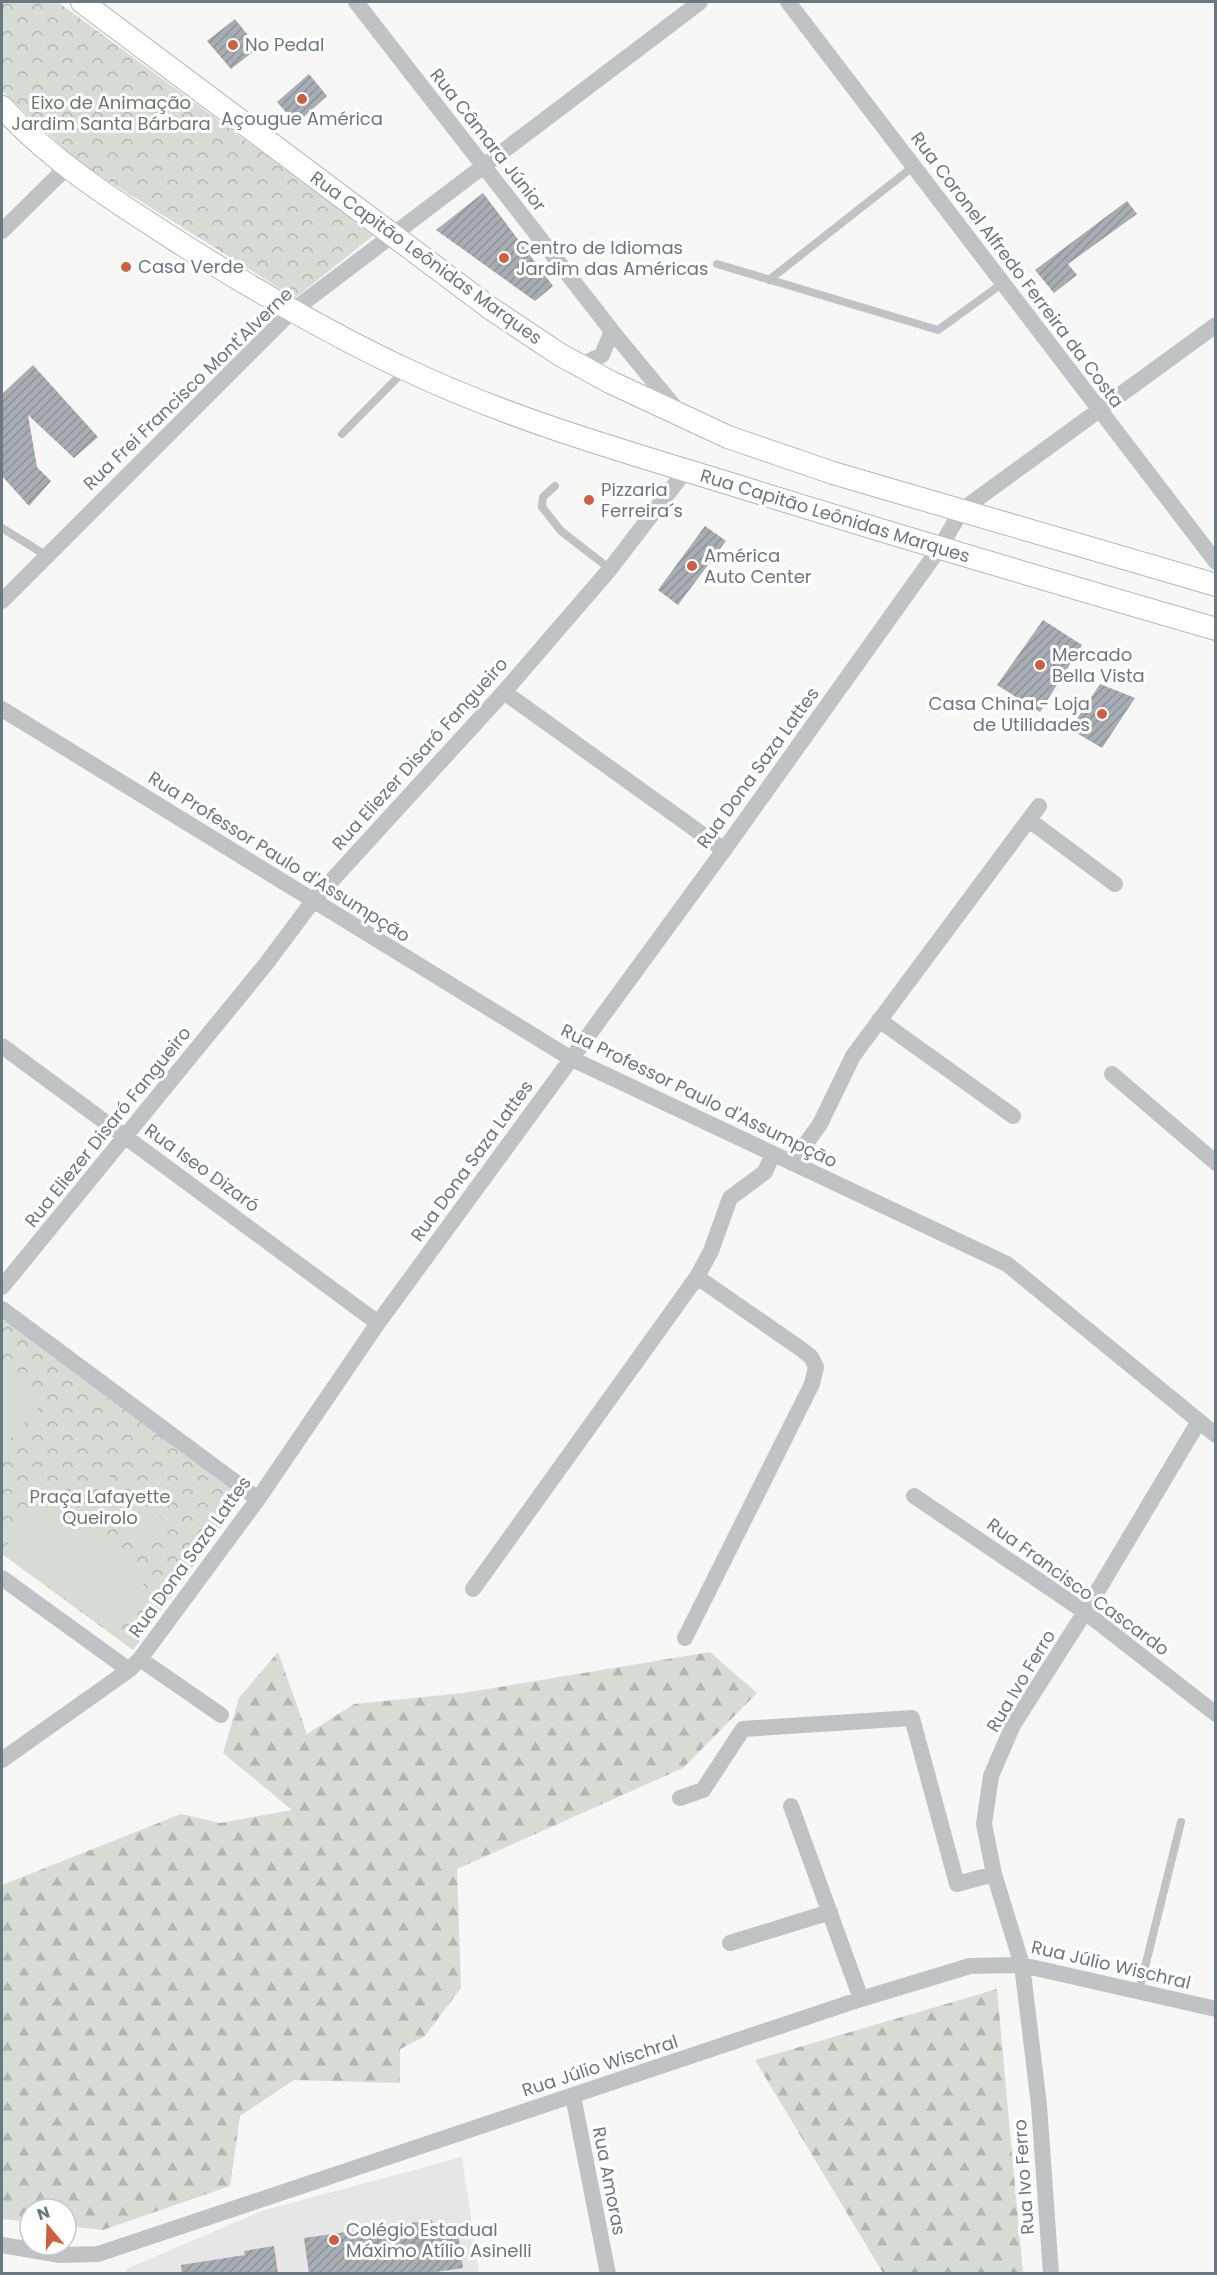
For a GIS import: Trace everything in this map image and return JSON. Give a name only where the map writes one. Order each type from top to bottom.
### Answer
[{"type":"main road","name":"Rua Capitão Leônidas Marques","points":[[82,2],[490,308],[580,366],[684,419],[782,457],[1215,585]]},
{"type":"main road","name":"Rua Capitão Leônidas Marques","points":[[2,108],[66,167],[149,223],[291,312],[405,370],[516,415],[686,470],[939,549],[1215,629]]},
{"type":"street","name":"Rua Câmara Júnior","points":[[356,2],[612,331],[684,419]]},
{"type":"street","name":"Rua Frei Francisco Mont'Alverne","points":[[2,601],[291,312],[700,2]]},
{"type":"street","name":"Rua Coronel Alfredo Ferreira da Costa","points":[[788,2],[1215,562]]},
{"type":"street","points":[[2,231],[66,167]]},
{"type":"street","points":[[962,510],[1215,325]]},
{"type":"street","points":[[580,366],[602,354],[612,331]]},
{"type":"street","name":"Rua Eliezer Disaró Fangueiro","points":[[2,1287],[266,964],[313,901],[504,692],[610,569],[686,470]]},
{"type":"street","name":"Rua Dona Saza Lattes","points":[[2,1760],[134,1665],[258,1499],[378,1323],[724,850],[939,549],[962,510]]},
{"type":"street","points":[[504,692],[724,850]]},
{"type":"street","name":"Rua Professor Paulo d'Assumpção","points":[[2,709],[570,1058],[1007,1264],[1215,1435]]},
{"type":"street","points":[[792,1162],[820,1124],[847,1065],[1039,806]]},
{"type":"street","points":[[1029,820],[1115,884]]},
{"type":"street","points":[[879,1020],[1013,1116]]},
{"type":"street","name":"Rua Iseo Dizaró","points":[[2,1046],[378,1323]]},
{"type":"street","points":[[1112,1074],[1215,1163]]},
{"type":"street","points":[[473,1589],[697,1277],[711,1251],[730,1198],[765,1172],[773,1154]]},
{"type":"street","points":[[685,1638],[812,1384],[816,1367],[811,1357],[801,1349],[697,1277]]},
{"type":"street","points":[[2,1309],[258,1499]]},
{"type":"street","name":"Rua Ivo Ferro","points":[[1051,2274],[1039,2105],[1022,1965],[994,1874],[984,1824],[991,1776],[1013,1725],[1085,1612],[1199,1422]]},
{"type":"street","name":"Rua Francisco Cascardo","points":[[914,1496],[1085,1612],[1215,1714]]},
{"type":"street","points":[[2,1578],[134,1665],[220,1715]]},
{"type":"street","points":[[680,1798],[703,1790],[743,1729],[912,1718],[957,1884],[994,1874]]},
{"type":"street","points":[[791,1806],[861,1999]]},
{"type":"street","points":[[730,1942],[830,1912]]},
{"type":"street","name":"Rua Júlio Wischral","points":[[2,2245],[60,2255],[98,2254],[861,1999],[969,1966],[1022,1965],[1215,2009]]},
{"type":"street","name":"Rua Amoras","points":[[573,2096],[608,2274]]},
{"type":"lane","points":[[769,280],[914,166]]},
{"type":"lane","points":[[717,264],[938,330],[1003,283]]},
{"type":"lane","points":[[342,434],[405,370]]},
{"type":"lane","points":[[555,486],[543,497],[542,507],[561,531],[610,569]]},
{"type":"lane","points":[[2,528],[47,556]]},
{"type":"lane","points":[[1139,1991],[1180,1821]]},
{"type":"shaded area","name":"Colégio Estadual Máximo Atílio Asinelli","points":[[462,2157],[479,2273],[127,2274],[126,2269],[262,2211]]},
{"type":"green space","name":"Eixo de Animação Jardim Santa Bárbara","points":[[2,2],[58,2],[374,235],[295,298],[78,162],[2,91]]},
{"type":"green space","name":"Praça Lafayette Queirolo","points":[[8,1315],[242,1498],[133,1650],[2,1554],[2,1323]]},
{"type":"green space","points":[[2,1368],[47,1399],[2,1447]]},
{"type":"green space","points":[[108,1475],[166,1522],[148,1552],[86,1507]]},
{"type":"green space","points":[[44,1492],[151,1573],[112,1633],[2,1552]]},
{"type":"green space","points":[[278,1652],[307,1734],[354,1704],[463,1693],[710,1652],[757,1693],[683,1768],[457,1869],[461,1988],[424,2037],[400,2049],[400,2083],[294,2080],[240,2116],[230,2186],[103,2230],[78,2227],[78,2197],[18,2197],[18,2221],[2,2219],[2,1885],[181,1814],[220,1823],[292,1810],[223,1753],[239,1698]]},
{"type":"green space","points":[[997,1989],[1023,2273],[883,2273],[755,2060]]},
{"type":"building","name":"No Pedal","points":[[235,19],[258,48],[231,69],[207,41]]},
{"type":"building","name":"Açougue América","points":[[309,74],[327,96],[296,124],[277,102]]},
{"type":"building","name":"Centro de Idiomas Jardim das Américas","points":[[483,193],[553,286],[535,301],[436,230]]},
{"type":"building","points":[[1127,201],[1137,214],[1068,264],[1077,275],[1054,293],[1035,270]]},
{"type":"building","points":[[33,365],[98,437],[74,458],[28,415],[37,467],[51,481],[29,506],[2,476],[2,394]]},
{"type":"building","name":"América Auto Center","points":[[705,526],[726,541],[678,605],[658,590]]},
{"type":"building","name":"Mercado Bella Vista","points":[[1043,620],[1082,645],[1040,712],[997,685]]},
{"type":"building","name":"Casa China - Loja de Utilidades","points":[[1100,684],[1135,698],[1102,748],[1070,729]]},
{"type":"building","points":[[432,2220],[434,2237],[458,2234],[463,2268],[422,2274],[309,2274],[304,2238]]},
{"type":"building","points":[[274,2246],[278,2274],[182,2274],[181,2265],[245,2255],[244,2251]]},
{"type":"place","name":"No Pedal","points":[[233,45]]},
{"type":"place","name":"Açougue América","points":[[302,99]]},
{"type":"place","name":"Centro de Idiomas Jardim das Américas","points":[[504,258]]},
{"type":"place","name":"Casa Verde","points":[[126,267]]},
{"type":"place","name":"Pizzaria Ferreira´s","points":[[589,500]]},
{"type":"place","name":"América Auto Center","points":[[692,566]]},
{"type":"place","name":"Mercado Bella Vista","points":[[1040,665]]},
{"type":"place","name":"Casa China - Loja de Utilidades","points":[[1102,714]]},
{"type":"place","name":"Colégio Estadual Máximo Atílio Asinelli","points":[[334,2240]]}]
